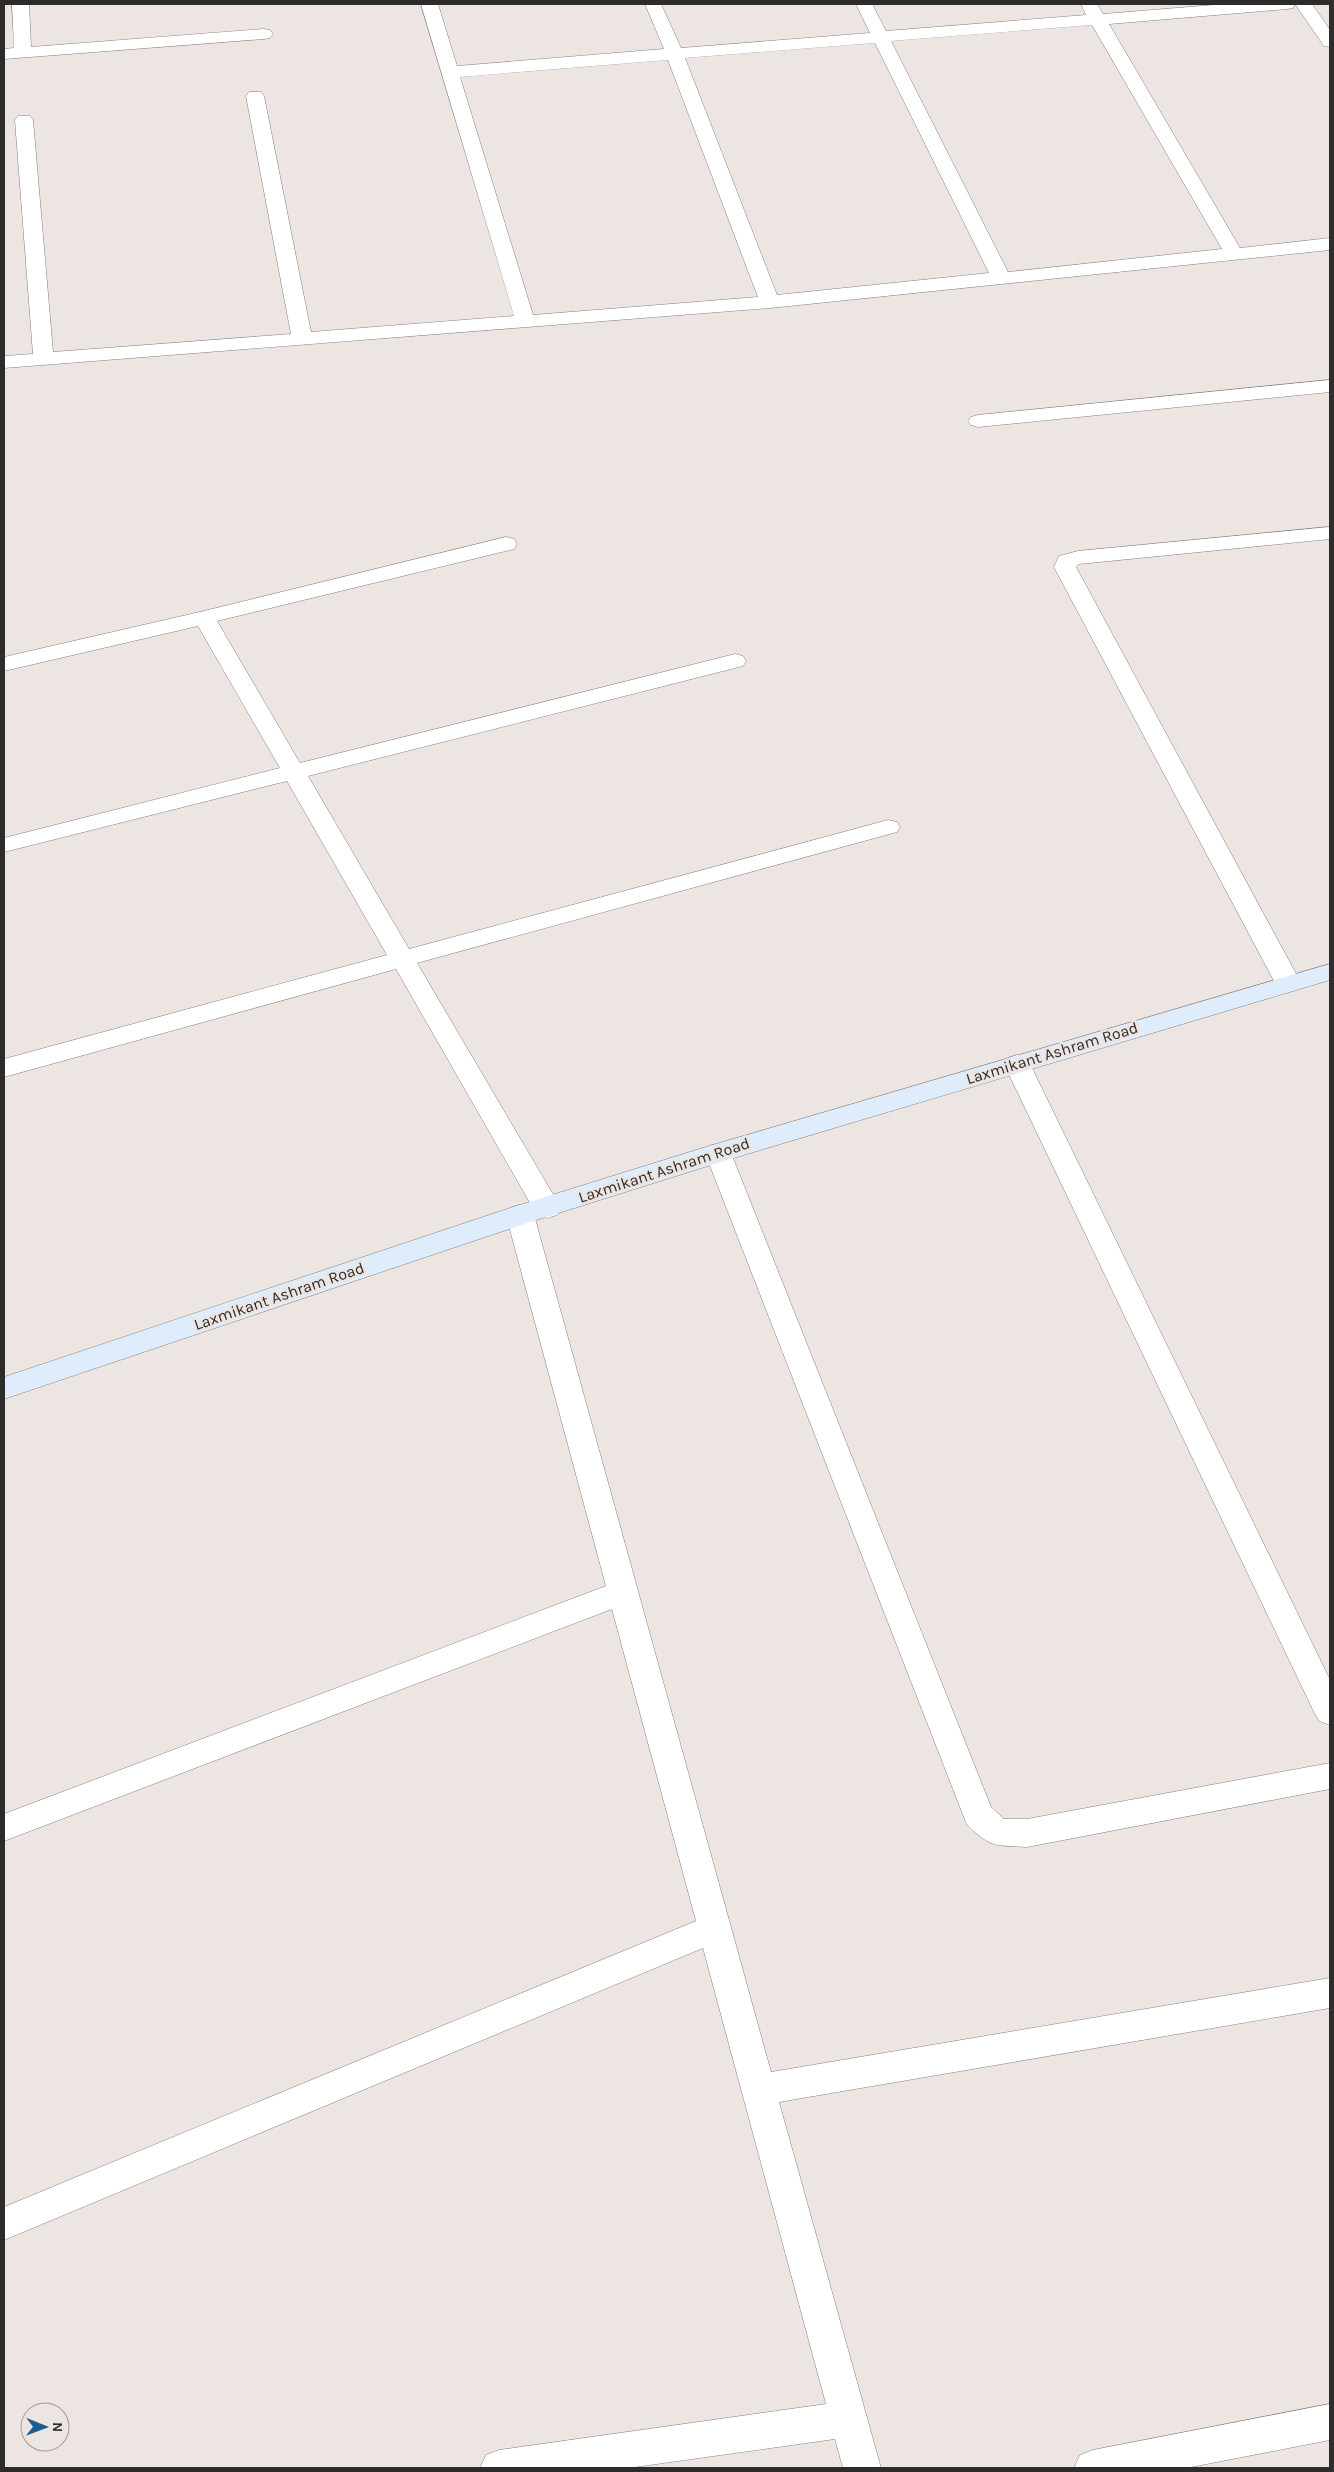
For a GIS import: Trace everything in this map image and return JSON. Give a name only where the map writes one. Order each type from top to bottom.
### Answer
[{"type":"street","points":[[20,4],[23,52]]},
{"type":"street","points":[[429,4],[525,320]]},
{"type":"street","points":[[653,4],[674,52],[770,302]]},
{"type":"street","points":[[864,4],[1001,278]]},
{"type":"street","points":[[450,72],[880,36],[1093,11],[1287,4]]},
{"type":"street","points":[[1304,4],[1330,42]]},
{"type":"street","points":[[1093,11],[1234,254]]},
{"type":"street","points":[[4,54],[264,34]]},
{"type":"street","points":[[255,96],[302,338]]},
{"type":"street","points":[[24,120],[43,358]]},
{"type":"street","points":[[4,362],[770,302],[1330,244]]},
{"type":"street","points":[[978,422],[1330,386]]},
{"type":"street","points":[[1288,983],[1065,567],[1067,561],[1078,558],[1330,534]]},
{"type":"street","points":[[4,664],[204,618],[506,544]]},
{"type":"street","points":[[204,618],[402,959],[533,1211],[624,1592],[862,2468]]},
{"type":"street","points":[[4,845],[735,661]]},
{"type":"street","points":[[4,1068],[888,827]]},
{"type":"street","name":"Laxmikant Ashram Road","points":[[4,1388],[533,1211],[718,1153],[1330,972]]},
{"type":"street","points":[[1017,1064],[1330,1712]]},
{"type":"street","points":[[718,1153],[978,1815],[996,1832],[1027,1833],[1330,1776]]},
{"type":"street","points":[[4,1828],[624,1592]]},
{"type":"street","points":[[4,2224],[715,1928]]},
{"type":"street","points":[[759,2090],[1330,1993]]},
{"type":"street","points":[[499,2468],[849,2419]]},
{"type":"street","points":[[1093,2468],[1330,2422]]}]
